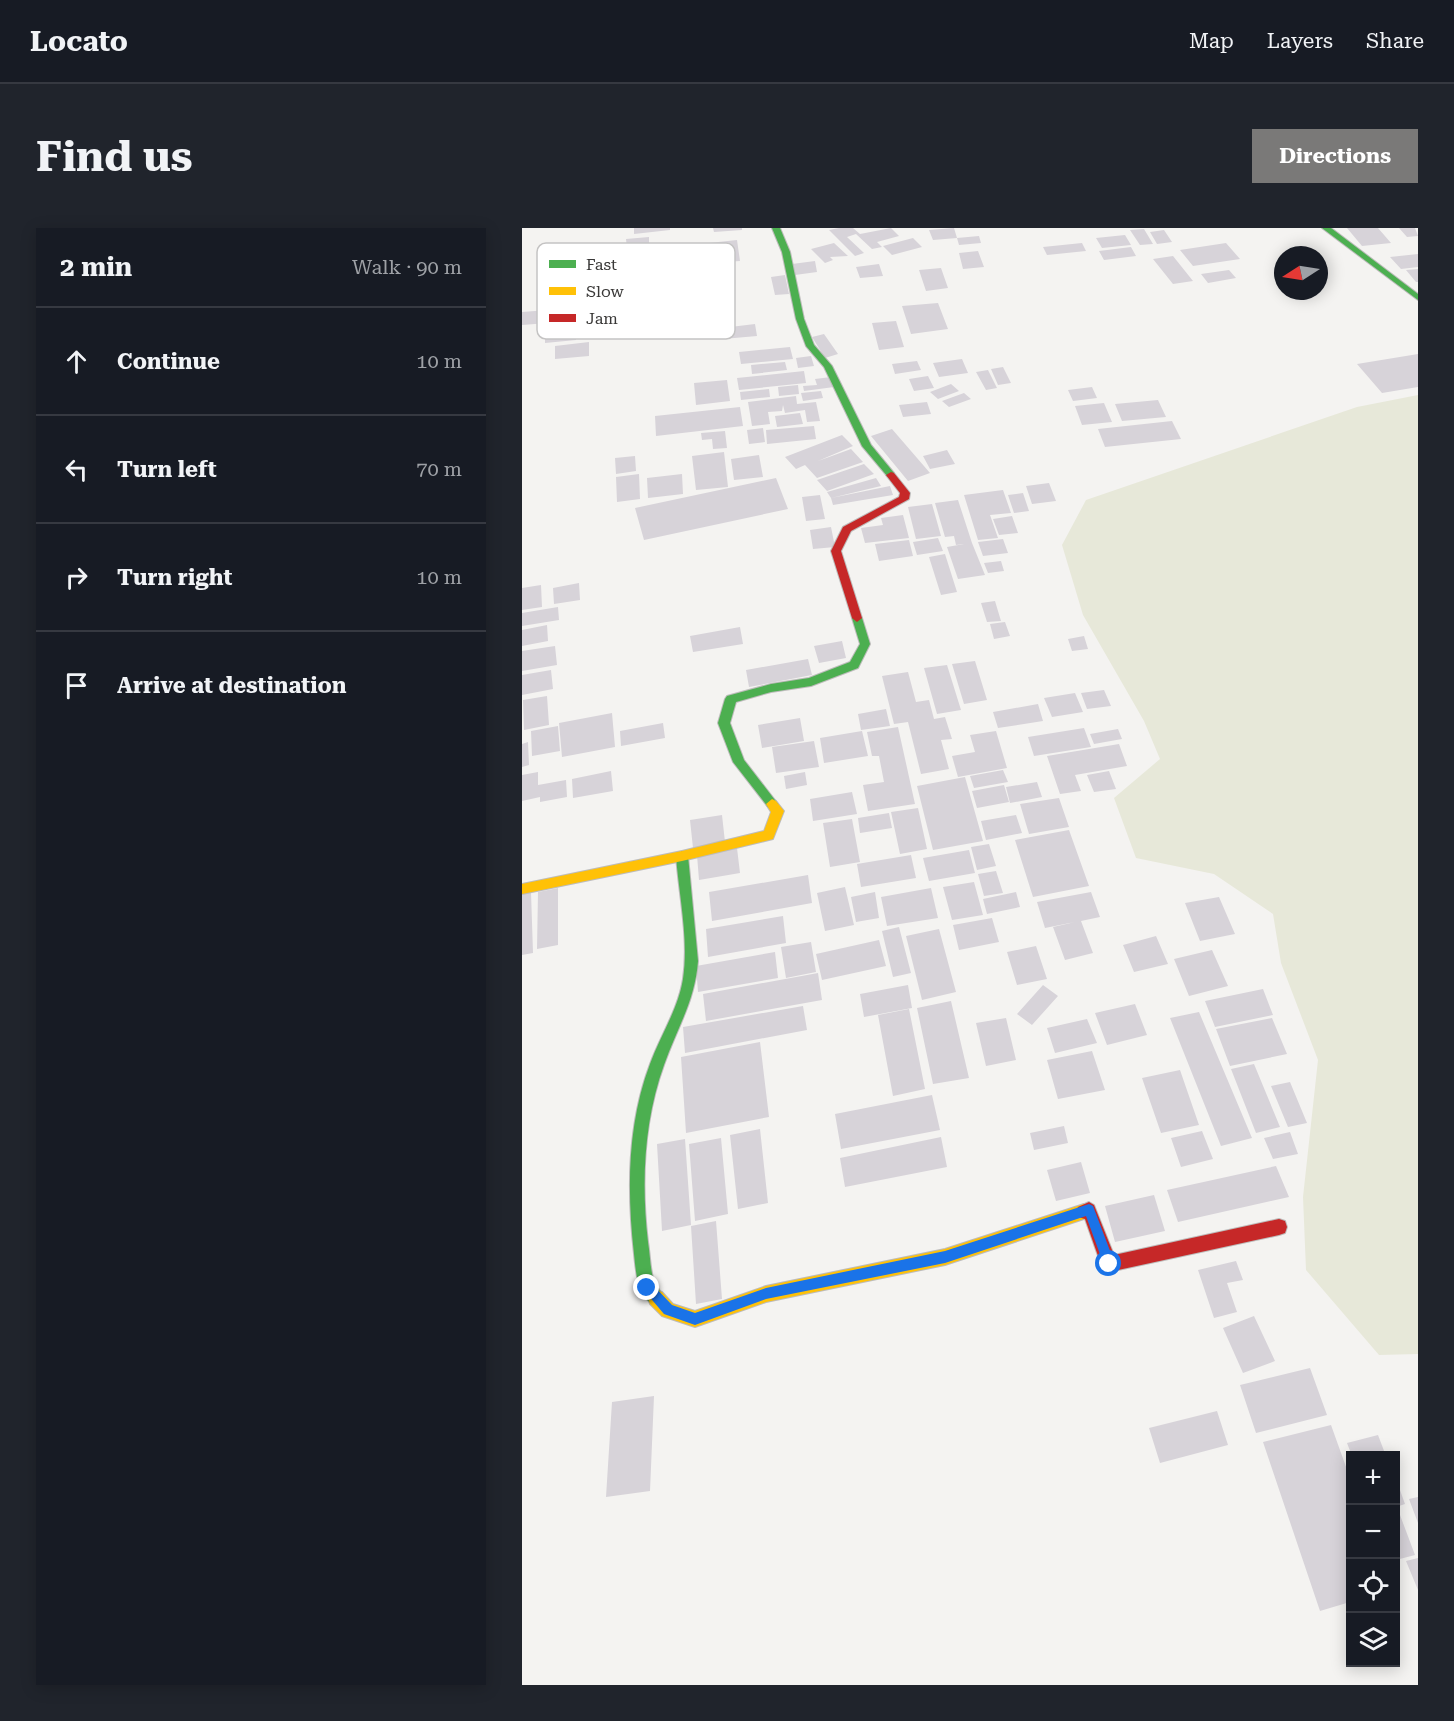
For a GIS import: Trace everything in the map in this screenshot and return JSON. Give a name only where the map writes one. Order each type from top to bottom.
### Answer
[{"type":"street","points":[[522,889],[682,856],[769,835],[778,811],[739,762],[724,723],[731,699],[771,688],[812,682],[854,665],[865,644],[836,551],[847,529],[904,499],[904,493],[867,446],[828,366],[810,346],[800,319],[786,252],[776,228]]},
{"type":"street","points":[[1326,228],[1418,298]]},
{"type":"street","points":[[682,856],[689,934],[690,970],[687,992],[652,1075],[638,1143],[636,1213],[647,1288],[668,1310],[695,1319],[766,1294],[945,1257],[1089,1209],[1109,1264],[1279,1227]]},
{"type":"shaded area","points":[[1418,395],[1418,1354],[1379,1355],[1306,1270],[1303,1197],[1318,1060],[1281,963],[1273,914],[1214,874],[1136,858],[1114,798],[1160,759],[1144,721],[1083,615],[1062,545],[1086,500],[1357,407]]},
{"type":"building","points":[[634,228],[670,228],[670,230],[634,234]]},
{"type":"building","points":[[713,228],[742,228],[742,230],[714,232]]},
{"type":"building","points":[[853,228],[860,234],[891,228],[899,236],[877,242],[882,247],[872,249],[856,234],[847,237],[864,253],[855,256],[829,230]]},
{"type":"building","points":[[954,228],[957,238],[933,240],[929,230]]},
{"type":"building","points":[[1347,228],[1378,228],[1391,243],[1362,246]]},
{"type":"building","points":[[1399,228],[1415,228],[1418,236],[1407,237]]},
{"type":"building","points":[[1144,229],[1153,244],[1140,245],[1130,230]]},
{"type":"building","points":[[1164,230],[1172,242],[1157,244],[1150,232]]},
{"type":"building","points":[[1125,235],[1131,245],[1102,248],[1096,238]]},
{"type":"building","points":[[979,236],[981,243],[959,245],[957,238]]},
{"type":"building","points":[[649,237],[649,243],[626,243],[626,239]]},
{"type":"building","points":[[913,238],[922,247],[892,255],[883,246]]},
{"type":"building","points":[[737,240],[740,261],[735,261],[735,243],[709,243]]},
{"type":"building","points":[[834,243],[848,256],[830,257],[833,260],[825,263],[811,249]]},
{"type":"building","points":[[1082,243],[1086,251],[1047,255],[1043,247]]},
{"type":"building","points":[[1226,243],[1240,259],[1193,266],[1180,250]]},
{"type":"building","points":[[1131,247],[1136,256],[1104,260],[1099,251]]},
{"type":"building","points":[[978,251],[984,267],[963,269],[959,253]]},
{"type":"building","points":[[1418,254],[1418,267],[1401,269],[1390,257]]},
{"type":"building","points":[[1173,256],[1193,281],[1173,284],[1153,259]]},
{"type":"building","points":[[815,261],[817,272],[795,275],[792,264]]},
{"type":"building","points":[[879,264],[883,276],[860,278],[856,267]]},
{"type":"building","points":[[941,268],[948,288],[926,291],[919,270]]},
{"type":"building","points":[[1418,269],[1418,282],[1416,282],[1406,270]]},
{"type":"building","points":[[1229,270],[1236,278],[1208,283],[1201,274]]},
{"type":"building","points":[[785,275],[789,294],[775,295],[771,277]]},
{"type":"building","points":[[938,303],[948,329],[911,334],[902,306]]},
{"type":"building","points":[[537,311],[537,324],[522,325],[522,312]]},
{"type":"building","points":[[896,321],[904,347],[879,350],[872,323]]},
{"type":"building","points":[[755,324],[757,336],[735,338],[735,326]]},
{"type":"building","points":[[824,334],[838,354],[825,358],[812,337]]},
{"type":"building","points":[[545,339],[576,339],[576,340],[545,343]]},
{"type":"building","points":[[589,342],[589,356],[555,359],[555,346]]},
{"type":"building","points":[[790,347],[793,359],[741,364],[739,352]]},
{"type":"building","points":[[1418,354],[1418,387],[1382,393],[1357,364]]},
{"type":"building","points":[[811,356],[814,366],[798,368],[796,358]]},
{"type":"building","points":[[962,359],[968,373],[939,377],[933,363]]},
{"type":"building","points":[[917,361],[921,370],[895,374],[892,364]]},
{"type":"building","points":[[785,362],[787,370],[752,374],[751,365]]},
{"type":"building","points":[[1003,367],[1011,383],[998,385],[991,369]]},
{"type":"building","points":[[988,370],[997,388],[986,390],[976,372]]},
{"type":"building","points":[[804,371],[806,383],[739,390],[737,378]]},
{"type":"building","points":[[928,376],[934,388],[914,391],[909,379]]},
{"type":"building","points":[[831,377],[834,387],[804,391],[803,386],[817,385],[815,379]]},
{"type":"building","points":[[727,380],[730,401],[696,405],[694,383]]},
{"type":"building","points":[[951,384],[959,391],[938,399],[930,392]]},
{"type":"building","points":[[798,385],[799,394],[779,396],[778,387]]},
{"type":"building","points":[[1092,387],[1097,398],[1073,401],[1068,390]]},
{"type":"building","points":[[769,389],[770,397],[741,400],[740,392]]},
{"type":"building","points":[[821,391],[823,398],[803,401],[801,393]]},
{"type":"building","points":[[964,393],[971,399],[949,407],[942,401]]},
{"type":"building","points":[[796,396],[797,404],[816,402],[820,421],[807,422],[805,410],[785,413],[783,405],[782,411],[768,412],[770,424],[752,426],[748,402]]},
{"type":"building","points":[[1158,400],[1166,417],[1122,421],[1115,404]]},
{"type":"building","points":[[927,402],[931,414],[903,417],[899,405]]},
{"type":"building","points":[[1104,403],[1112,422],[1082,425],[1075,406]]},
{"type":"building","points":[[740,407],[743,426],[656,436],[655,416]]},
{"type":"building","points":[[800,413],[803,424],[777,427],[775,416]]},
{"type":"building","points":[[1172,421],[1181,439],[1105,447],[1098,429]]},
{"type":"building","points":[[814,426],[816,439],[767,444],[766,430]]},
{"type":"building","points":[[763,428],[765,442],[749,444],[747,430]]},
{"type":"building","points":[[892,429],[930,473],[908,481],[871,436]]},
{"type":"building","points":[[725,431],[727,448],[713,449],[712,439],[702,440],[701,433]]},
{"type":"building","points":[[842,435],[853,446],[818,461],[851,449],[863,462],[817,478],[805,465],[796,469],[785,457]]},
{"type":"building","points":[[947,450],[955,464],[930,469],[923,456]]},
{"type":"building","points":[[724,452],[728,487],[696,490],[692,456]]},
{"type":"building","points":[[759,455],[763,477],[734,480],[731,459]]},
{"type":"building","points":[[635,456],[636,471],[616,474],[615,458]]},
{"type":"building","points":[[864,464],[874,474],[827,491],[817,480]]},
{"type":"building","points":[[639,474],[640,499],[617,502],[616,477]]},
{"type":"building","points":[[682,474],[683,494],[648,498],[647,478]]},
{"type":"building","points":[[776,478],[788,509],[644,540],[635,508]]},
{"type":"building","points":[[876,478],[881,486],[831,498],[827,492]]},
{"type":"building","points":[[1049,483],[1056,501],[1032,504],[1026,486]]},
{"type":"building","points":[[890,486],[893,495],[833,505],[831,498]]},
{"type":"building","points":[[1003,490],[1011,513],[990,515],[998,538],[978,540],[964,495]]},
{"type":"building","points":[[1023,493],[1029,511],[1014,513],[1008,495]]},
{"type":"building","points":[[820,495],[825,519],[806,521],[802,497]]},
{"type":"building","points":[[958,500],[985,575],[958,579],[947,547],[964,544],[956,545],[954,536],[945,537],[935,503]]},
{"type":"building","points":[[932,504],[941,536],[916,539],[908,507]]},
{"type":"building","points":[[903,515],[909,538],[865,543],[861,528],[883,525],[881,518]]},
{"type":"building","points":[[1012,516],[1018,533],[999,535],[993,519]]},
{"type":"building","points":[[831,527],[835,547],[813,549],[810,530]]},
{"type":"building","points":[[938,538],[943,551],[917,555],[913,542]]},
{"type":"building","points":[[1003,539],[1008,553],[983,556],[978,542]]},
{"type":"building","points":[[909,540],[913,556],[879,561],[875,544]]},
{"type":"building","points":[[945,554],[957,592],[941,595],[929,557]]},
{"type":"building","points":[[1001,561],[1004,571],[988,573],[984,563]]},
{"type":"building","points":[[579,583],[580,600],[554,604],[553,588]]},
{"type":"building","points":[[541,585],[542,607],[522,610],[522,588]]},
{"type":"building","points":[[995,601],[1001,621],[987,622],[981,603]]},
{"type":"building","points":[[558,607],[559,620],[522,626],[522,613]]},
{"type":"building","points":[[1005,622],[1010,636],[994,639],[990,624]]},
{"type":"building","points":[[547,625],[548,641],[522,646],[522,630]]},
{"type":"building","points":[[740,627],[743,644],[693,652],[690,636]]},
{"type":"building","points":[[1084,636],[1088,649],[1072,651],[1068,639]]},
{"type":"building","points":[[842,641],[846,658],[819,663],[814,646]]},
{"type":"building","points":[[555,646],[557,665],[522,671],[522,651]]},
{"type":"building","points":[[808,659],[812,675],[749,687],[746,670]]},
{"type":"building","points":[[975,661],[987,700],[964,704],[952,664]]},
{"type":"building","points":[[947,665],[961,710],[937,714],[924,668]]},
{"type":"building","points":[[551,670],[553,689],[522,695],[522,675]]},
{"type":"building","points":[[908,672],[916,702],[929,700],[934,719],[945,717],[952,739],[941,740],[949,769],[921,774],[908,722],[894,724],[882,676]]},
{"type":"building","points":[[1104,690],[1111,706],[1087,709],[1081,693]]},
{"type":"building","points":[[1075,693],[1083,712],[1052,717],[1044,698]]},
{"type":"building","points":[[547,696],[549,725],[524,730],[523,700]]},
{"type":"building","points":[[1038,704],[1043,721],[998,728],[993,712]]},
{"type":"building","points":[[886,709],[890,726],[861,730],[858,714]]},
{"type":"building","points":[[612,713],[615,747],[562,757],[559,723]]},
{"type":"building","points":[[800,718],[804,741],[762,748],[758,725]]},
{"type":"building","points":[[663,723],[665,738],[621,746],[620,731]]},
{"type":"building","points":[[558,726],[560,751],[532,756],[531,731]]},
{"type":"building","points":[[898,727],[915,804],[868,811],[863,785],[884,782],[879,756],[872,756],[867,732]]},
{"type":"building","points":[[1084,728],[1091,747],[1034,756],[1028,737]]},
{"type":"building","points":[[1118,729],[1122,739],[1094,744],[1090,734]]},
{"type":"building","points":[[862,731],[868,756],[824,763],[820,738]]},
{"type":"building","points":[[996,731],[1007,768],[958,777],[952,756],[975,752],[970,735]]},
{"type":"building","points":[[814,741],[819,767],[776,773],[772,747]]},
{"type":"building","points":[[528,742],[529,765],[522,767],[522,744]]},
{"type":"building","points":[[1119,744],[1127,766],[1075,775],[1081,791],[1060,794],[1047,756]]},
{"type":"building","points":[[1003,770],[1008,782],[974,788],[970,776]]},
{"type":"building","points":[[611,771],[613,791],[573,798],[572,779]]},
{"type":"building","points":[[1109,771],[1116,789],[1094,792],[1087,775]]},
{"type":"building","points":[[538,772],[538,785],[566,780],[567,797],[540,802],[540,797],[522,801],[522,775]]},
{"type":"building","points":[[805,772],[807,785],[786,789],[784,776]]},
{"type":"building","points":[[965,777],[983,841],[933,850],[917,786]]},
{"type":"building","points":[[1037,782],[1042,797],[1010,803],[1006,787]]},
{"type":"building","points":[[1004,785],[1009,802],[977,808],[972,791]]},
{"type":"building","points":[[852,792],[857,814],[813,821],[810,799]]},
{"type":"building","points":[[1059,798],[1069,827],[1029,834],[1020,804]]},
{"type":"building","points":[[918,808],[927,849],[900,854],[891,812]]},
{"type":"building","points":[[889,813],[892,828],[860,833],[858,818]]},
{"type":"building","points":[[722,815],[725,842],[693,848],[690,820]]},
{"type":"building","points":[[1016,815],[1022,833],[986,840],[981,821]]},
{"type":"building","points":[[852,819],[860,862],[830,867],[823,823]]},
{"type":"building","points":[[1069,830],[1089,886],[1033,897],[1015,840]]},
{"type":"building","points":[[989,844],[996,866],[977,870],[971,847]]},
{"type":"building","points":[[737,848],[740,873],[699,880],[697,855]]},
{"type":"building","points":[[969,850],[975,873],[929,881],[923,858]]},
{"type":"building","points":[[911,855],[916,878],[861,887],[857,864]]},
{"type":"building","points":[[996,871],[1003,893],[984,896],[978,874]]},
{"type":"building","points":[[808,875],[812,903],[712,921],[709,892]]},
{"type":"building","points":[[974,882],[983,915],[952,920],[943,887]]},
{"type":"building","points":[[845,887],[854,925],[825,931],[817,893]]},
{"type":"building","points":[[558,888],[558,945],[537,949],[538,892]]},
{"type":"building","points":[[931,888],[938,918],[887,926],[881,897]]},
{"type":"building","points":[[531,892],[533,953],[522,955],[522,894]]},
{"type":"building","points":[[875,892],[879,918],[856,922],[851,897]]},
{"type":"building","points":[[1016,892],[1020,907],[987,914],[983,899]]},
{"type":"building","points":[[1091,892],[1100,917],[1081,921],[1093,953],[1065,960],[1053,927],[1075,922],[1045,928],[1037,902]]},
{"type":"building","points":[[1219,897],[1235,934],[1200,941],[1185,903]]},
{"type":"building","points":[[783,916],[786,943],[708,957],[706,929]]},
{"type":"building","points":[[992,918],[999,942],[959,950],[953,925]]},
{"type":"building","points":[[899,927],[911,973],[893,977],[882,931]]},
{"type":"building","points":[[939,929],[956,992],[922,1000],[906,936]]},
{"type":"building","points":[[1156,936],[1168,964],[1134,972],[1123,945]]},
{"type":"building","points":[[879,940],[886,966],[822,980],[816,954]]},
{"type":"building","points":[[811,942],[816,972],[786,978],[781,947]]},
{"type":"building","points":[[1036,946],[1047,979],[1017,985],[1007,952]]},
{"type":"building","points":[[1212,950],[1228,986],[1189,996],[1174,959]]},
{"type":"building","points":[[775,952],[778,978],[698,992],[696,966]]},
{"type":"building","points":[[818,973],[822,1000],[706,1021],[703,994]]},
{"type":"building","points":[[908,985],[912,1008],[864,1017],[860,994]]},
{"type":"building","points":[[1043,985],[1058,996],[1032,1025],[1017,1014]]},
{"type":"building","points":[[1263,989],[1273,1015],[1215,1027],[1205,1001]]},
{"type":"building","points":[[951,1001],[969,1078],[933,1084],[917,1008]]},
{"type":"building","points":[[1135,1004],[1147,1035],[1107,1045],[1095,1013]]},
{"type":"building","points":[[803,1006],[807,1030],[685,1053],[683,1027]]},
{"type":"building","points":[[909,1009],[925,1089],[893,1096],[878,1015]]},
{"type":"building","points":[[1199,1012],[1252,1138],[1221,1146],[1170,1018]]},
{"type":"building","points":[[1006,1018],[1016,1060],[986,1066],[976,1023]]},
{"type":"building","points":[[1272,1018],[1287,1054],[1230,1066],[1216,1029]]},
{"type":"building","points":[[1087,1019],[1097,1043],[1055,1053],[1047,1028]]},
{"type":"building","points":[[760,1042],[769,1117],[686,1133],[681,1057]]},
{"type":"building","points":[[1092,1051],[1105,1090],[1058,1099],[1047,1060]]},
{"type":"building","points":[[1254,1064],[1280,1127],[1256,1133],[1231,1069]]},
{"type":"building","points":[[1180,1070],[1199,1125],[1161,1133],[1142,1078]]},
{"type":"building","points":[[1290,1082],[1307,1123],[1288,1127],[1271,1086]]},
{"type":"building","points":[[932,1095],[940,1130],[841,1149],[835,1114]]},
{"type":"building","points":[[1064,1126],[1068,1143],[1034,1150],[1030,1133]]},
{"type":"building","points":[[760,1129],[768,1203],[738,1209],[730,1135]]},
{"type":"building","points":[[1202,1131],[1213,1159],[1181,1167],[1171,1138]]},
{"type":"building","points":[[1290,1132],[1298,1154],[1273,1159],[1264,1138]]},
{"type":"building","points":[[941,1137],[947,1167],[845,1187],[840,1158]]},
{"type":"building","points":[[721,1138],[728,1214],[695,1221],[689,1144]]},
{"type":"building","points":[[685,1139],[691,1225],[662,1231],[657,1144]]},
{"type":"building","points":[[1081,1162],[1090,1193],[1056,1201],[1047,1170]]},
{"type":"building","points":[[1276,1166],[1289,1197],[1178,1222],[1167,1190]]},
{"type":"building","points":[[1154,1195],[1165,1231],[1115,1242],[1105,1206]]},
{"type":"building","points":[[716,1221],[722,1299],[696,1304],[691,1226]]},
{"type":"building","points":[[1236,1261],[1243,1280],[1227,1283],[1237,1312],[1214,1318],[1198,1270]]},
{"type":"building","points":[[1254,1316],[1275,1361],[1243,1373],[1223,1328]]},
{"type":"building","points":[[1310,1368],[1327,1415],[1256,1433],[1240,1385]]},
{"type":"building","points":[[654,1396],[650,1491],[606,1497],[612,1402]]},
{"type":"building","points":[[1217,1411],[1228,1445],[1160,1463],[1149,1428]]},
{"type":"building","points":[[1331,1425],[1346,1467],[1346,1603],[1320,1611],[1263,1442]]},
{"type":"building","points":[[1378,1435],[1384,1451],[1350,1451],[1347,1443]]},
{"type":"building","points":[[1400,1490],[1405,1504],[1400,1506]]},
{"type":"building","points":[[1418,1497],[1418,1523],[1409,1499]]},
{"type":"building","points":[[1400,1515],[1415,1555],[1400,1559]]},
{"type":"building","points":[[1418,1558],[1418,1590],[1406,1561]]},
{"type":"traffic: fast","points":[[776,228],[786,252],[800,319],[810,346],[828,366],[867,446],[891,475]]},
{"type":"traffic: fast","points":[[1326,228],[1418,298]]},
{"type":"traffic: fast","points":[[772,804],[739,762],[724,723],[731,699],[771,688],[811,682],[854,665],[865,644],[857,618]]},
{"type":"traffic: fast","points":[[656,1298],[648,1287],[643,1268],[637,1204],[638,1161],[643,1118],[653,1076],[684,1003],[690,977],[691,943],[682,856]]},
{"type":"traffic: slow","points":[[522,889],[682,856],[769,835],[778,811],[772,804]]},
{"type":"traffic: slow","points":[[656,1298],[668,1310],[695,1319],[766,1294],[945,1257],[1084,1212]]},
{"type":"traffic: jam","points":[[857,618],[836,551],[847,529],[904,499],[905,493],[891,475]]},
{"type":"traffic: jam","points":[[1084,1212],[1089,1210],[1109,1264],[1279,1227]]},
{"type":"route","points":[[647,1288],[668,1310],[695,1319],[766,1294],[945,1257],[1089,1209],[1109,1264]]}]
